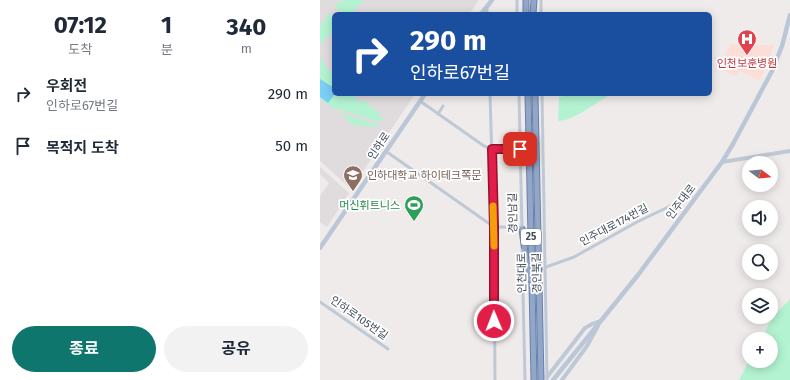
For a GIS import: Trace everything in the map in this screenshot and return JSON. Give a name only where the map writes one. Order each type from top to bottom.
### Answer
[{"type":"highway","points":[[526,0],[526,12]]},
{"type":"highway","points":[[533,12],[534,0]]},
{"type":"highway","name":"인천대로","points":[[528,96],[534,380]]},
{"type":"highway","name":"인천대로","points":[[535,96],[545,379]]},
{"type":"highway","points":[[522,228],[527,268],[532,285]]},
{"type":"main road","points":[[482,12],[492,0]]},
{"type":"main road","name":"인주대로","points":[[553,380],[638,275],[692,198],[700,193],[722,162],[772,71],[782,46],[790,15]]},
{"type":"main road","name":"인하로","points":[[320,248],[424,96]]},
{"type":"street","points":[[517,0],[517,12]]},
{"type":"street","points":[[541,0],[541,12]]},
{"type":"street","points":[[487,6],[487,12]]},
{"type":"street","points":[[490,96],[494,227],[495,380]]},
{"type":"street","name":"경인남길","points":[[519,96],[525,380]]},
{"type":"street","name":"경인북길","points":[[542,96],[545,379]]},
{"type":"street","points":[[420,101],[484,146],[492,149],[520,149]]},
{"type":"street","points":[[438,114],[443,106]]},
{"type":"street","points":[[722,162],[790,151]]},
{"type":"street","points":[[386,152],[494,227],[522,228]]},
{"type":"street","name":"인주대로174번길","points":[[545,267],[574,257],[637,222],[692,198]]},
{"type":"street","name":"인하로105번길","points":[[320,302],[388,349]]},
{"type":"street","points":[[545,379],[585,328],[600,321]]},
{"type":"street","points":[[562,380],[587,346],[600,321]]},
{"type":"shaded area","points":[[320,0],[479,0],[470,12],[332,12],[332,96],[414,96],[351,189],[320,161]]},
{"type":"shaded area","name":"인천보훈병원","points":[[731,44],[774,45],[766,68],[759,81],[740,71],[735,76],[718,67]]},
{"type":"shaded area","points":[[320,167],[349,193],[327,227],[320,222],[320,196],[329,183],[320,174]]},
{"type":"green space","points":[[344,0],[364,0],[352,12],[341,12],[335,6],[336,3]]},
{"type":"green space","points":[[329,13],[332,16],[332,32],[320,44],[320,26],[326,19]]},
{"type":"green space","points":[[320,57],[327,68],[332,72],[332,96],[357,96],[355,99],[360,103],[363,99],[383,118],[380,122],[330,107],[320,98]]},
{"type":"green space","points":[[608,96],[577,115],[558,121],[559,97]]},
{"type":"green space","points":[[339,113],[379,125],[376,127],[353,125]]},
{"type":"green space","points":[[790,299],[790,380],[739,380],[745,368],[778,368],[778,332],[765,332],[769,324],[778,324],[778,312]]},
{"type":"water","points":[[320,79],[332,87],[332,96],[333,96],[328,103],[320,97]]},
{"type":"tunnel","points":[[525,279],[544,268]]},
{"type":"slow traffic","points":[[493,206],[494,246]]},
{"type":"place","name":"인천보훈병원","points":[[747,56]]},
{"type":"place","name":"인하대학교 하이테크쪽문","points":[[353,192]]},
{"type":"place","name":"머신휘트니스","points":[[414,222]]},
{"type":"route","points":[[494,321],[492,149],[520,149]]}]
